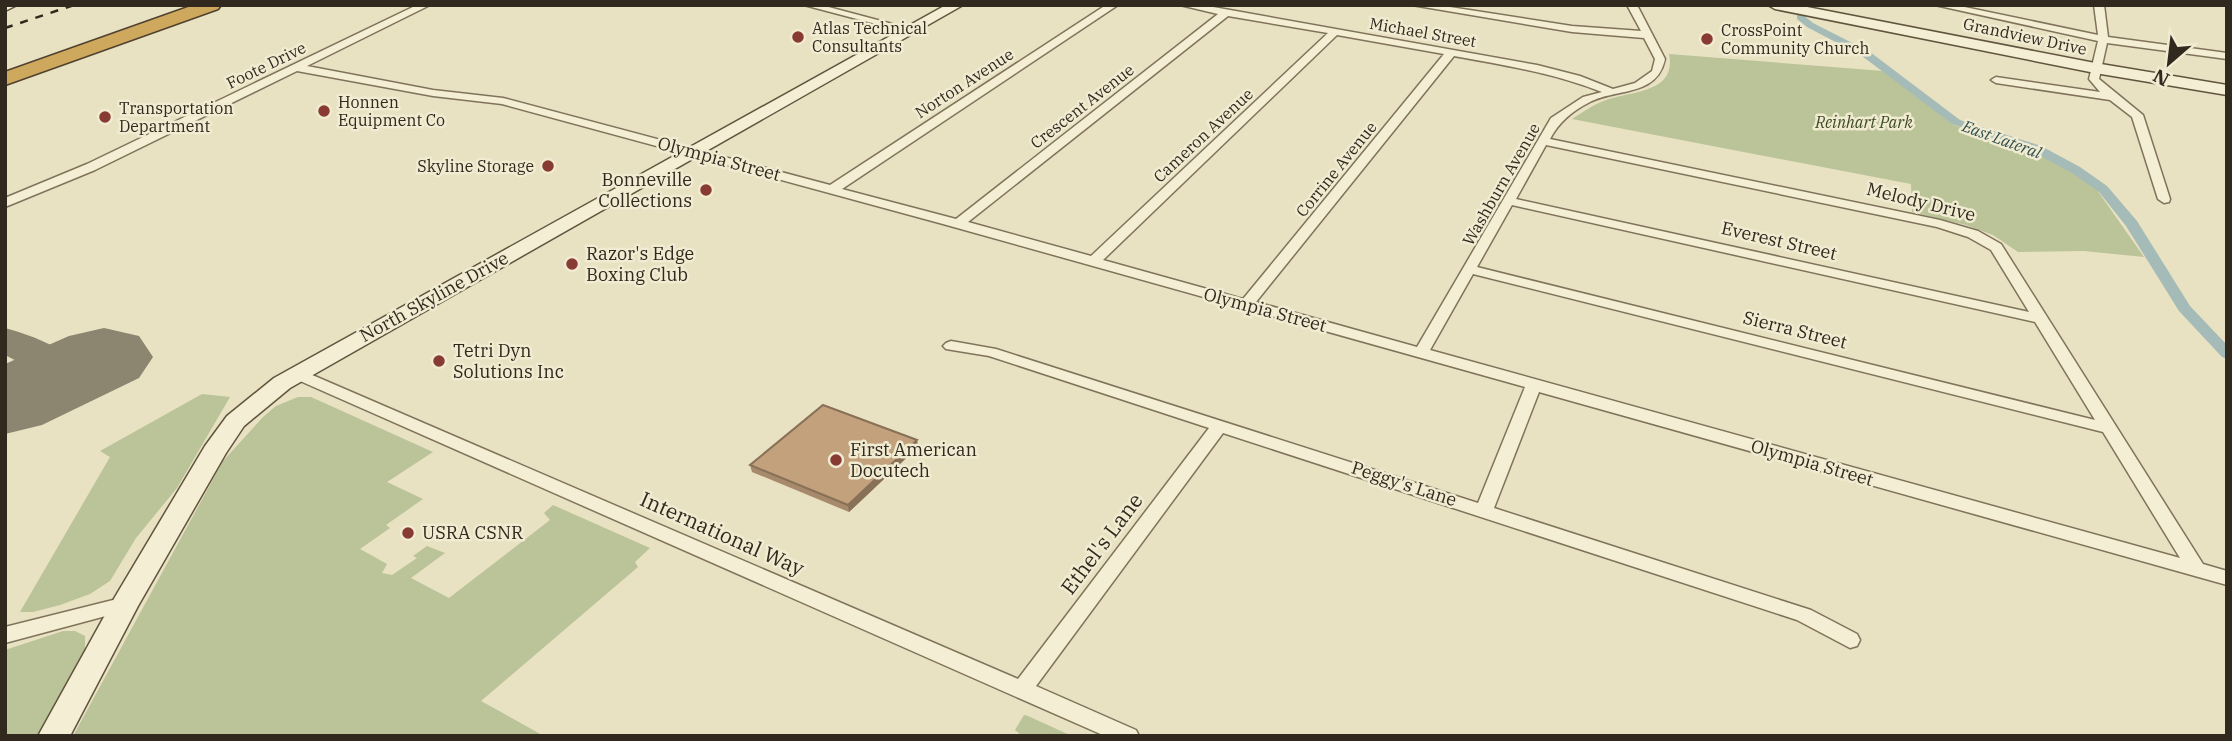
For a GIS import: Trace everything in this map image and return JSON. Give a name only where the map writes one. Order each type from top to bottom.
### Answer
[{"type":"highway","points":[[5,68],[186,5]]},
{"type":"highway","points":[[5,79],[212,5]]},
{"type":"main road","name":"North Skyline Drive","points":[[54,736],[125,604],[214,452],[235,421],[259,400],[297,374],[956,5]]},
{"type":"street","name":"Foote Drive","points":[[5,203],[91,167],[425,5]]},
{"type":"street","points":[[809,5],[910,30]]},
{"type":"street","name":"Norton Avenue","points":[[833,190],[1113,5]]},
{"type":"street","name":"Michael Street","points":[[1185,5],[1554,72],[1612,92]]},
{"type":"street","points":[[1417,5],[1559,27],[1648,35]]},
{"type":"street","name":"Washburn Avenue","points":[[1420,354],[1555,120],[1587,99],[1639,85],[1657,72],[1661,60],[1632,5]]},
{"type":"street","name":"Grandview Drive","points":[[1775,5],[2095,68],[2227,90]]},
{"type":"street","points":[[1940,5],[2103,38],[2227,56]]},
{"type":"street","points":[[2099,5],[2103,38],[2094,79],[2137,115],[2164,199]]},
{"type":"street","name":"Crescent Avenue","points":[[958,224],[1226,13]]},
{"type":"street","name":"Cameron Avenue","points":[[1093,262],[1335,32]]},
{"type":"street","name":"Corrine Avenue","points":[[1246,305],[1451,53]]},
{"type":"street","name":"Olympia Street","points":[[298,68],[433,93],[503,101],[958,224],[2227,578]]},
{"type":"street","points":[[1996,80],[2114,97]]},
{"type":"street","name":"Melody Drive","points":[[1544,141],[1960,229],[1986,241],[2001,254],[2197,570]]},
{"type":"street","name":"Everest Street","points":[[1510,201],[2040,319]]},
{"type":"street","name":"Sierra Street","points":[[1470,269],[2110,429]]},
{"type":"street","name":"Peggy's Lane","points":[[951,346],[991,352],[1484,510],[1804,615],[1850,640]]},
{"type":"street","name":"International Way","points":[[297,374],[1128,736]]},
{"type":"street","points":[[1484,510],[1534,385]]},
{"type":"street","name":"Ethel's Lane","points":[[1021,690],[1220,426]]},
{"type":"street","points":[[5,635],[18,629],[125,604]]},
{"type":"green space","name":"Reinhart Park","points":[[1669,54],[1883,71],[1954,125],[2049,157],[2090,180],[2144,257],[2084,251],[2018,252],[1993,235],[1966,225],[1912,212],[1911,184],[1572,119],[1602,102],[1639,92],[1659,83],[1670,67]]},
{"type":"green space","points":[[202,394],[230,397],[177,488],[136,538],[110,581],[90,594],[60,605],[33,612],[20,612],[110,457],[100,451]]},
{"type":"green space","points":[[298,397],[311,397],[433,452],[387,482],[423,499],[386,525],[390,528],[360,549],[387,564],[382,573],[392,575],[417,558],[413,556],[427,546],[445,553],[411,578],[449,598],[550,520],[544,513],[553,505],[650,548],[635,562],[638,567],[481,701],[544,736],[73,736],[223,461],[263,417],[276,406]]},
{"type":"green space","points":[[63,631],[75,631],[85,636],[85,650],[37,736],[5,736],[5,650]]},
{"type":"green space","points":[[1024,715],[1072,736],[1022,736],[1015,730]]},
{"type":"building","name":"First American Docutech","points":[[823,405],[917,440],[848,505],[750,465]]},
{"type":"waterway","name":"East Lateral","points":[[1800,17],[1866,54],[1956,122],[2037,149],[2076,170],[2103,189],[2132,224],[2184,308],[2227,354]]},
{"type":"taxiway","points":[[5,340],[56,365],[52,377],[40,386]]},
{"type":"runway","points":[[5,403],[104,357]]},
{"type":"railway","points":[[5,28],[74,5]]},
{"type":"place","name":"Atlas Technical Consultants","points":[[798,37]]},
{"type":"place","name":"CrossPoint Community Church","points":[[1707,39]]},
{"type":"place","name":"Honnen Equipment Co","points":[[324,111]]},
{"type":"place","name":"Transportation Department","points":[[105,117]]},
{"type":"place","name":"Skyline Storage","points":[[548,166]]},
{"type":"place","name":"Bonneville Collections","points":[[706,190]]},
{"type":"place","name":"Razor's Edge Boxing Club","points":[[572,264]]},
{"type":"place","name":"Tetri Dyn Solutions Inc","points":[[439,361]]},
{"type":"place","name":"First American Docutech","points":[[836,460]]},
{"type":"place","name":"USRA CSNR","points":[[408,533]]}]
